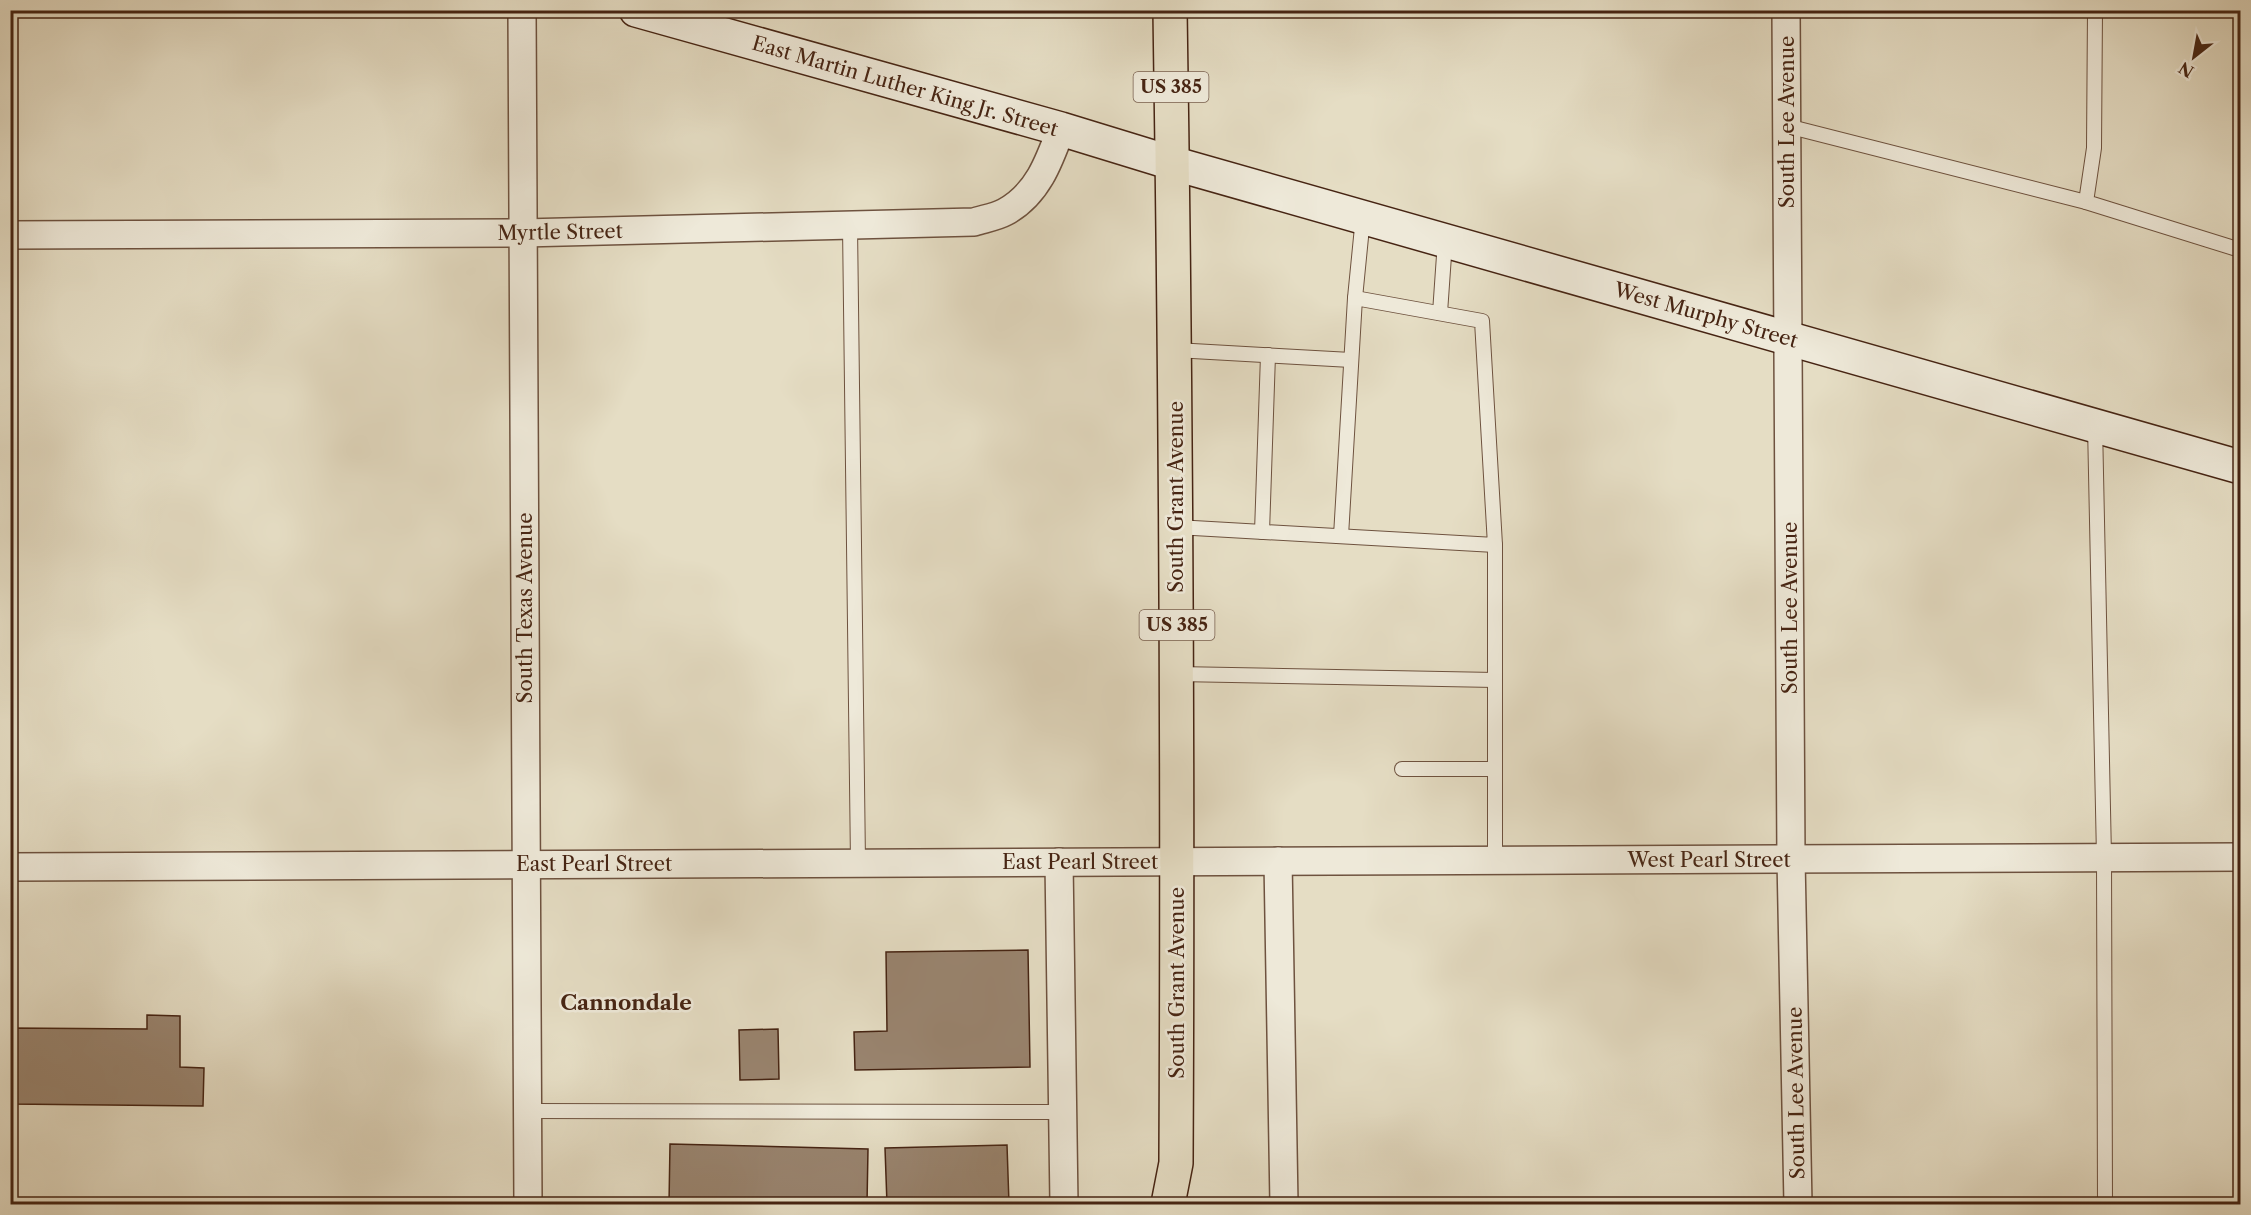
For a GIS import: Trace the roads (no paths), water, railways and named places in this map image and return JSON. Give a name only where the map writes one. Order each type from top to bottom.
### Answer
[{"type":"main road","name":"South Grant Avenue","points":[[1168,1204],[1176,1163],[1178,862],[1175,350],[1170,10]]},
{"type":"main road","name":"South Grant Avenue","points":[[1176,1163],[1185,1204]]},
{"type":"street","name":"South Texas Avenue","points":[[522,10],[528,1204]]},
{"type":"street","name":"East Martin Luther King Jr. Street","points":[[636,10],[1061,129],[1172,163]]},
{"type":"street","name":"South Lee Avenue","points":[[1786,10],[1791,859],[1798,1204]]},
{"type":"street","name":"Myrtle Street","points":[[10,235],[523,233],[974,222],[1004,213],[1029,194],[1047,167],[1061,129]]},
{"type":"street","name":"West Murphy Street","points":[[1172,163],[2241,466]]},
{"type":"street","name":"West Pearl Street","points":[[1178,862],[2241,857]]},
{"type":"street","points":[[1278,861],[1284,1204]]},
{"type":"street","points":[[1059,862],[1064,1204]]},
{"type":"street","name":"East Pearl Street","points":[[10,867],[1178,862]]},
{"type":"lane","points":[[2086,202],[2094,148],[2095,10]]},
{"type":"lane","points":[[1787,126],[2086,202],[2241,250]]},
{"type":"lane","points":[[1341,536],[1355,298],[1363,217]]},
{"type":"lane","points":[[850,226],[858,863]]},
{"type":"lane","points":[[1440,313],[1445,241]]},
{"type":"lane","points":[[1355,298],[1482,321],[1495,545],[1495,860]]},
{"type":"lane","points":[[1175,350],[1351,360]]},
{"type":"lane","points":[[1262,532],[1268,355]]},
{"type":"lane","points":[[2095,425],[2104,857],[2105,1204]]},
{"type":"lane","points":[[1176,527],[1495,545]]},
{"type":"lane","points":[[1177,674],[1495,680]]},
{"type":"lane","points":[[1402,769],[1495,769]]},
{"type":"lane","points":[[528,1111],[1062,1112]]},
{"type":"district","name":"Cannondale","points":[[626,1002]]}]
